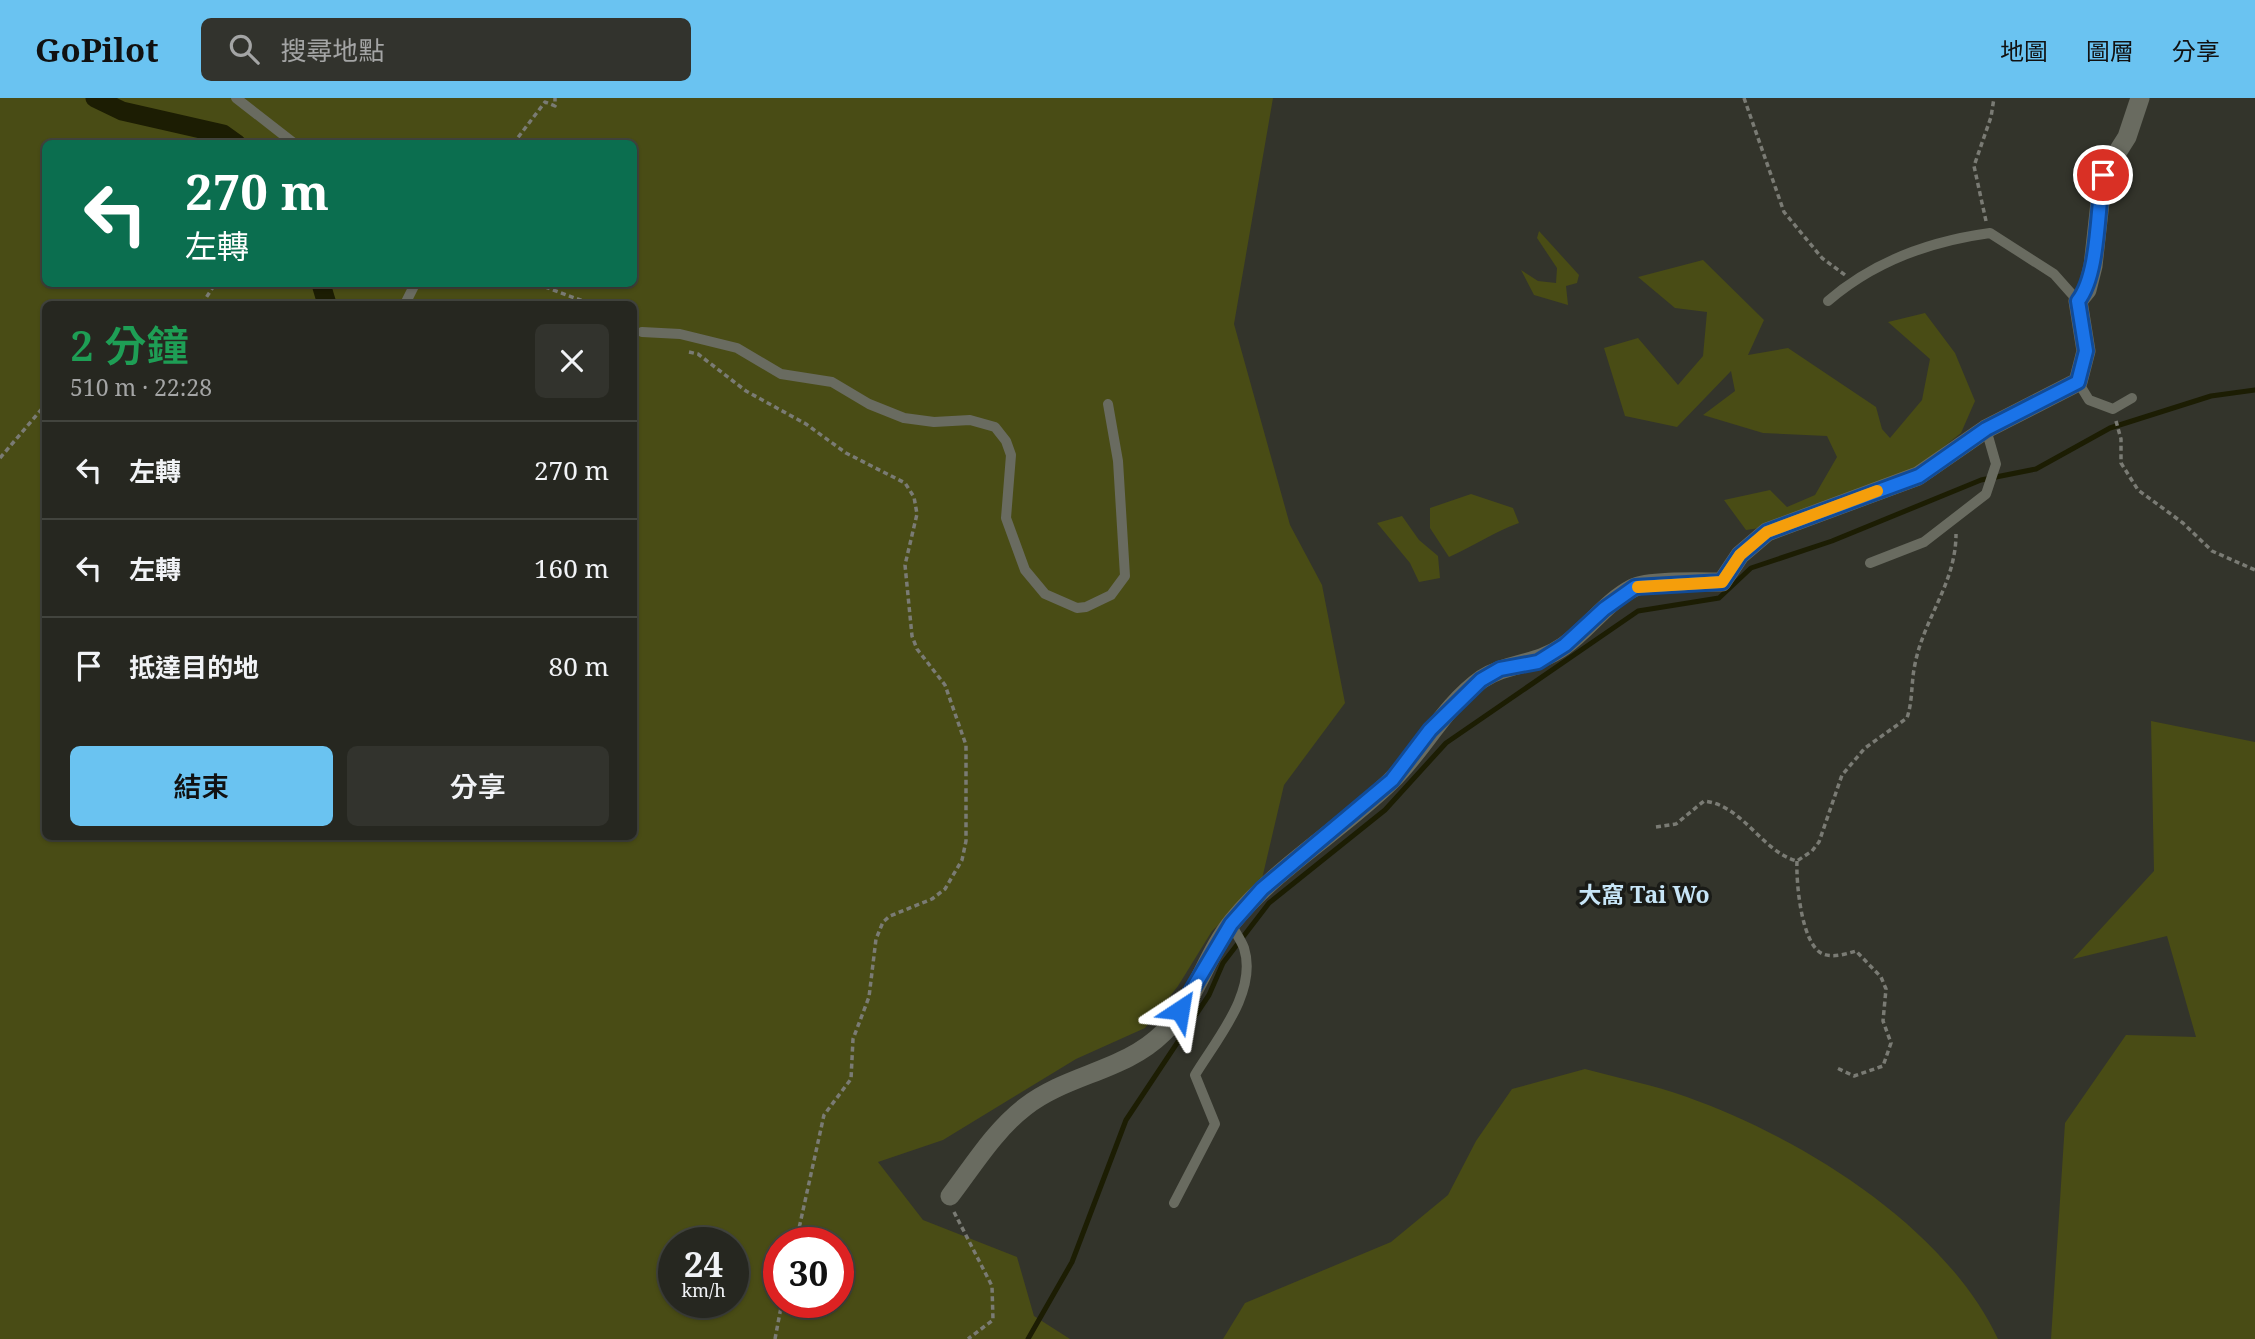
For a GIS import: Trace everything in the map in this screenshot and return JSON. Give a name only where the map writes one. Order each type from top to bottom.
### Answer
[{"type":"street","points":[[950,1196],[993,1139],[1026,1107],[1072,1081],[1134,1056],[1165,1032],[1208,966],[1231,924],[1262,889],[1392,780],[1430,730],[1481,680],[1500,669],[1538,662],[1565,645],[1604,609],[1635,587],[1722,582],[1740,555],[1767,532],[1919,476],[1986,429],[2078,382],[2086,351],[2078,301],[2087,290],[2092,266],[2103,175],[2127,137],[2140,98]]},
{"type":"lane","points":[[236,98],[290,140]]},
{"type":"lane","points":[[1828,301],[1852,280],[1879,265],[1955,238],[1990,233],[2054,274],[2078,301]]},
{"type":"lane","points":[[642,332],[680,334],[737,348],[781,374],[832,382],[869,404],[904,418],[934,422],[970,421],[995,427],[1006,441],[1011,455],[1006,518],[1027,574],[1045,594],[1077,608],[1086,607],[1111,595],[1125,576],[1118,461],[1108,404]]},
{"type":"lane","points":[[2078,382],[2089,400],[2113,409],[2132,398]]},
{"type":"lane","points":[[1870,563],[1924,542],[1986,494],[1992,484],[1996,464],[1986,429]]},
{"type":"lane","points":[[1174,1203],[1215,1124],[1195,1074],[1238,1003],[1247,974],[1244,949],[1231,924]]},
{"type":"path","points":[[516,140],[545,102],[555,106],[555,98]]},
{"type":"path","points":[[1744,98],[1784,212],[1822,258],[1852,280]]},
{"type":"path","points":[[1990,233],[1974,166],[1991,117],[1994,98]]},
{"type":"path","points":[[545,287],[583,301]]},
{"type":"path","points":[[678,348],[698,354],[746,391],[806,424],[846,453],[905,482],[914,497],[917,514],[905,565],[912,636],[917,649],[945,685],[966,745],[966,841],[962,860],[944,889],[932,899],[890,916],[883,922],[876,939],[869,997],[853,1039],[851,1079],[824,1115],[799,1227]]},
{"type":"path","points":[[0,457],[42,409]]},
{"type":"path","points":[[2115,417],[2121,463],[2137,491],[2183,523],[2211,551],[2255,570]]},
{"type":"path","points":[[1656,827],[1676,824],[1704,801],[1727,807],[1785,858],[1797,861],[1812,851],[1819,842],[1842,775],[1853,761],[1907,718],[1915,662],[1956,556],[1955,518]]},
{"type":"path","points":[[1797,861],[1796,887],[1803,918],[1815,946],[1822,954],[1841,956],[1856,951],[1881,977],[1885,989],[1883,1021],[1891,1042],[1883,1066],[1854,1076],[1837,1068]]},
{"type":"path","points":[[950,1196],[957,1222],[992,1286],[993,1320],[968,1339]]},
{"type":"path","points":[[775,1339],[779,1318]]},
{"type":"shaded area","points":[[0,98],[1273,98],[1234,324],[1290,525],[1322,585],[1345,703],[1284,785],[1261,883],[1212,931],[1178,986],[1145,1028],[1076,1059],[943,1140],[878,1162],[923,1220],[1017,1257],[1034,1316],[1070,1339],[0,1339]]},
{"type":"shaded area","points":[[1539,231],[1579,275],[1577,283],[1566,286],[1568,305],[1534,295],[1521,270],[1538,281],[1556,283],[1557,268],[1537,238]]},
{"type":"shaded area","points":[[1703,260],[1764,320],[1748,355],[1788,348],[1876,407],[1882,429],[1890,438],[1922,400],[1930,359],[1888,322],[1925,313],[1955,353],[1975,401],[1961,433],[1874,502],[1833,517],[1746,530],[1724,500],[1770,490],[1787,507],[1815,495],[1837,457],[1827,436],[1763,433],[1703,415],[1735,391],[1731,371],[1677,427],[1625,416],[1604,348],[1638,338],[1678,385],[1703,356],[1707,312],[1675,308],[1638,277]]},
{"type":"shaded area","points":[[1471,494],[1513,508],[1519,523],[1449,557],[1430,528],[1430,508]]},
{"type":"shaded area","points":[[1402,516],[1419,540],[1438,556],[1440,578],[1419,582],[1410,563],[1377,523]]},
{"type":"shaded area","points":[[2151,721],[2255,742],[2255,1339],[2051,1339],[2065,1123],[2126,1035],[2196,1037],[2167,936],[2073,959],[2154,871]]},
{"type":"shaded area","points":[[1585,1069],[1687,1097],[1777,1136],[1822,1162],[1866,1191],[1907,1224],[1943,1259],[1974,1298],[1998,1339],[1223,1339],[1245,1303],[1391,1242],[1448,1195],[1476,1141],[1512,1089]]},
{"type":"waterway","points":[[95,98],[122,111],[223,134],[231,140]]},
{"type":"waterway","points":[[322,287],[326,301]]},
{"type":"waterway","points":[[1028,1339],[1072,1262],[1126,1120],[1209,995],[1223,963],[1269,903],[1385,810],[1446,743],[1638,611],[1719,598],[1751,568],[1832,541],[1981,480],[2036,469],[2110,428],[2211,396],[2255,390]]},
{"type":"slow traffic","points":[[1638,587],[1722,582],[1740,555],[1767,532],[1877,491]]},
{"type":"district","name":"大窩 Tai Wo","points":[[1644,895]]},
{"type":"route","points":[[1180,1010],[1231,924],[1262,889],[1392,780],[1430,730],[1481,680],[1500,669],[1538,662],[1565,645],[1604,609],[1635,587],[1722,582],[1740,555],[1767,532],[1919,476],[1956,447],[1986,429],[2078,382],[2086,351],[2078,301],[2087,290],[2092,266],[2096,215],[2103,175]]}]
